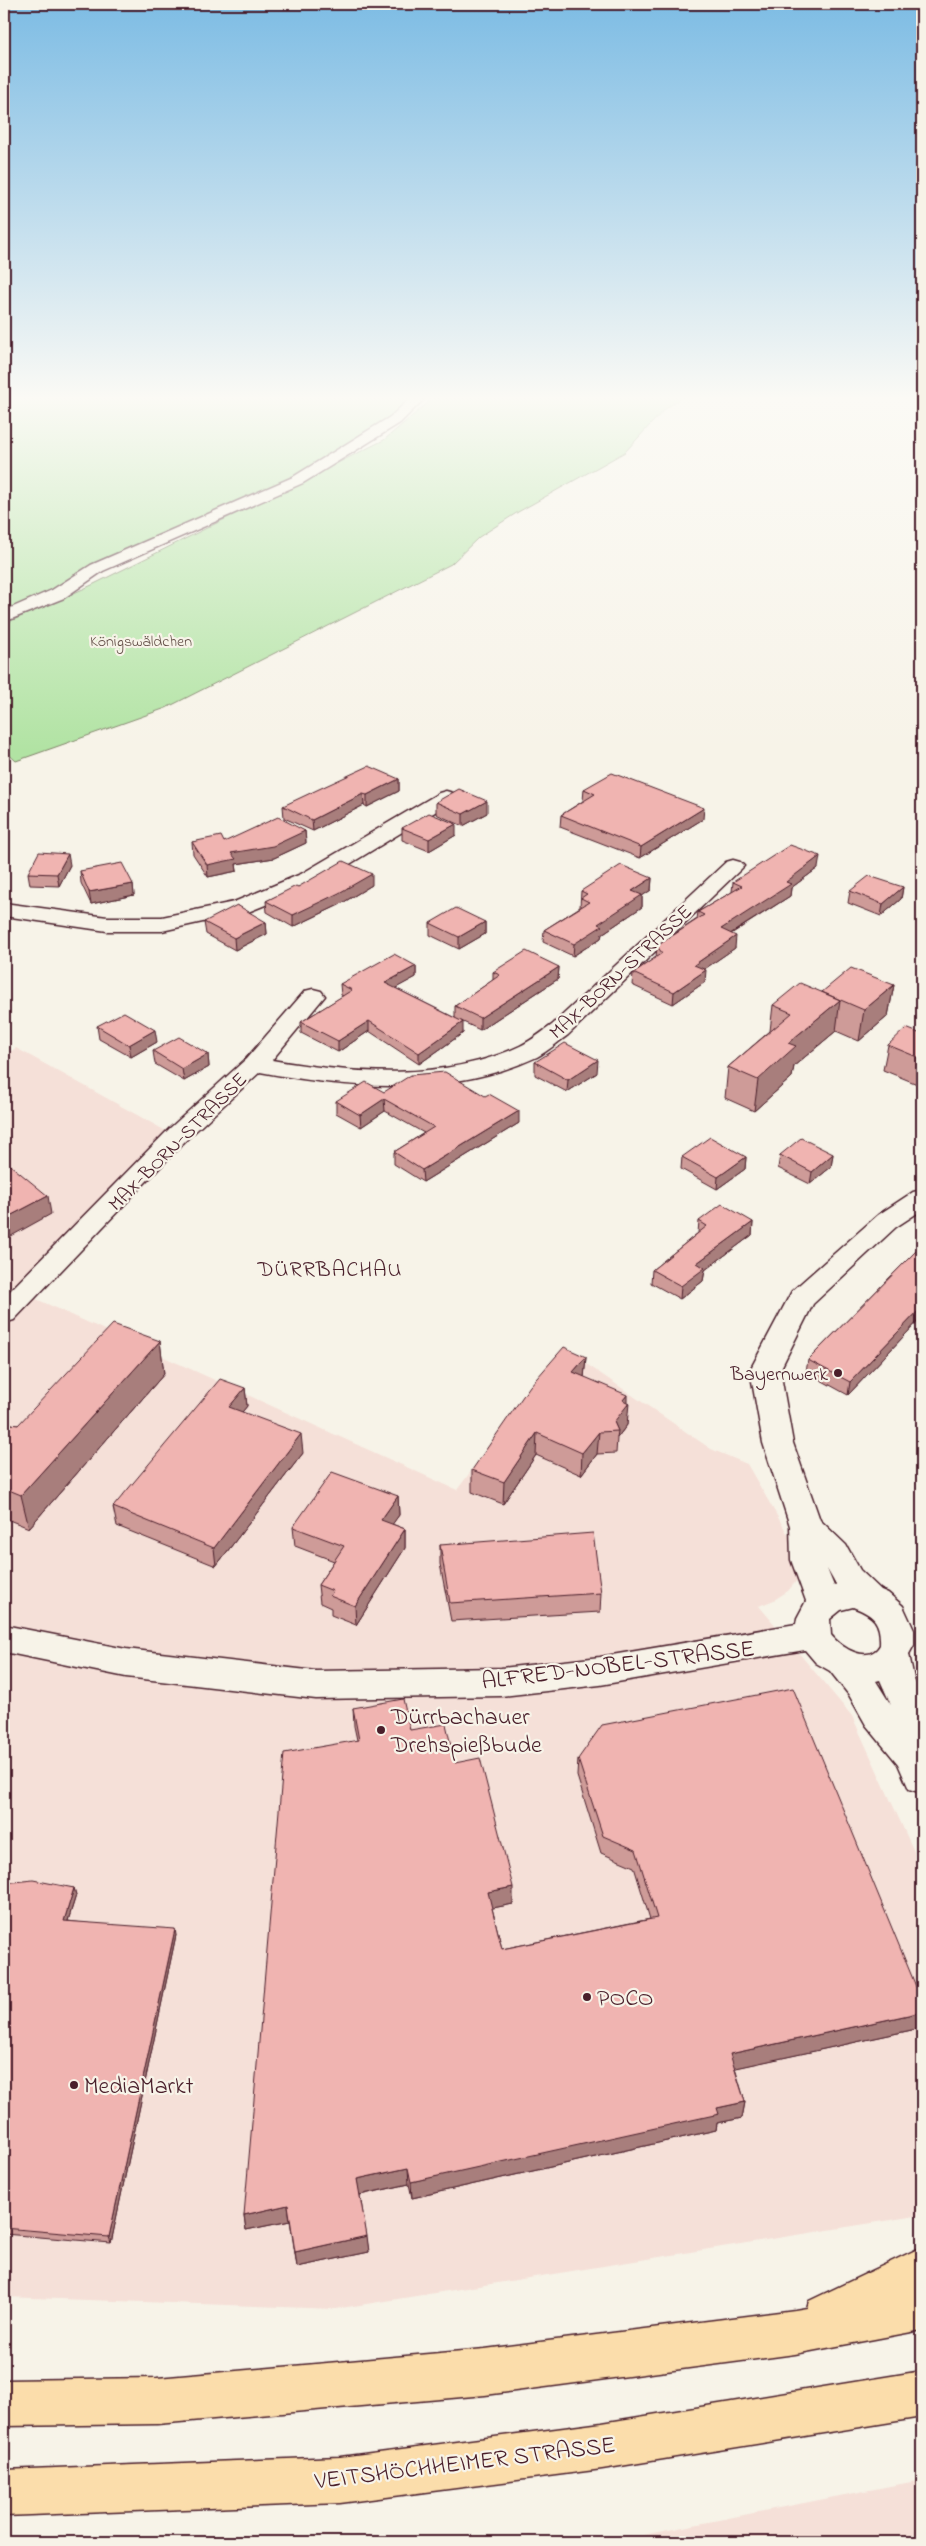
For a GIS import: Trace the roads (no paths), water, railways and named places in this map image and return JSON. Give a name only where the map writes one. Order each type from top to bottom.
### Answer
[{"type":"highway","points":[[795,2332],[922,2269]]},
{"type":"highway","points":[[4,2403],[157,2401],[485,2372],[795,2332],[922,2308]]},
{"type":"highway","name":"VEITSHÖCHHEIMER STRASSE","points":[[4,2493],[340,2480],[602,2446],[922,2394]]},
{"type":"street","points":[[4,617],[58,594],[97,568],[221,514]]},
{"type":"street","points":[[4,910],[107,924],[162,924],[240,907],[309,879],[446,797]]},
{"type":"street","name":"MAX-BORN-STRASSE","points":[[4,1313],[121,1195],[179,1133],[255,1064],[322,1076],[401,1080],[480,1070],[530,1050],[560,1030],[733,866]]},
{"type":"street","points":[[255,1064],[313,996]]},
{"type":"street","points":[[823,1604],[818,1585],[807,1560],[806,1526],[778,1444],[765,1370],[802,1298],[887,1221],[922,1198]]},
{"type":"street","points":[[806,1526],[835,1554],[849,1579],[868,1596],[892,1608],[905,1629],[906,1640],[902,1650],[895,1659],[884,1665],[871,1668],[843,1663]]},
{"type":"street","points":[[868,1596],[841,1595],[823,1604],[814,1618],[814,1636],[821,1647],[843,1663],[861,1685],[878,1715],[917,1767]]},
{"type":"street","name":"ALFRED-NOBEL-STRASSE","points":[[4,1639],[126,1663],[316,1685],[501,1682],[600,1671],[814,1636]]},
{"type":"street","points":[[895,1659],[897,1679],[909,1708],[917,1767]]},
{"type":"place","name":"Bayernwerk","points":[[838,1373]]},
{"type":"place","name":"Dürrbachauer Drehspießbude","points":[[381,1730]]},
{"type":"place","name":"POCO","points":[[587,1997]]},
{"type":"place","name":"MediaMarkt","points":[[74,2085]]},
{"type":"district","name":"DÜRRBACHAU","points":[[330,1268]]},
{"type":"park label","name":"Königswäldchen","points":[[141,640]]}]
